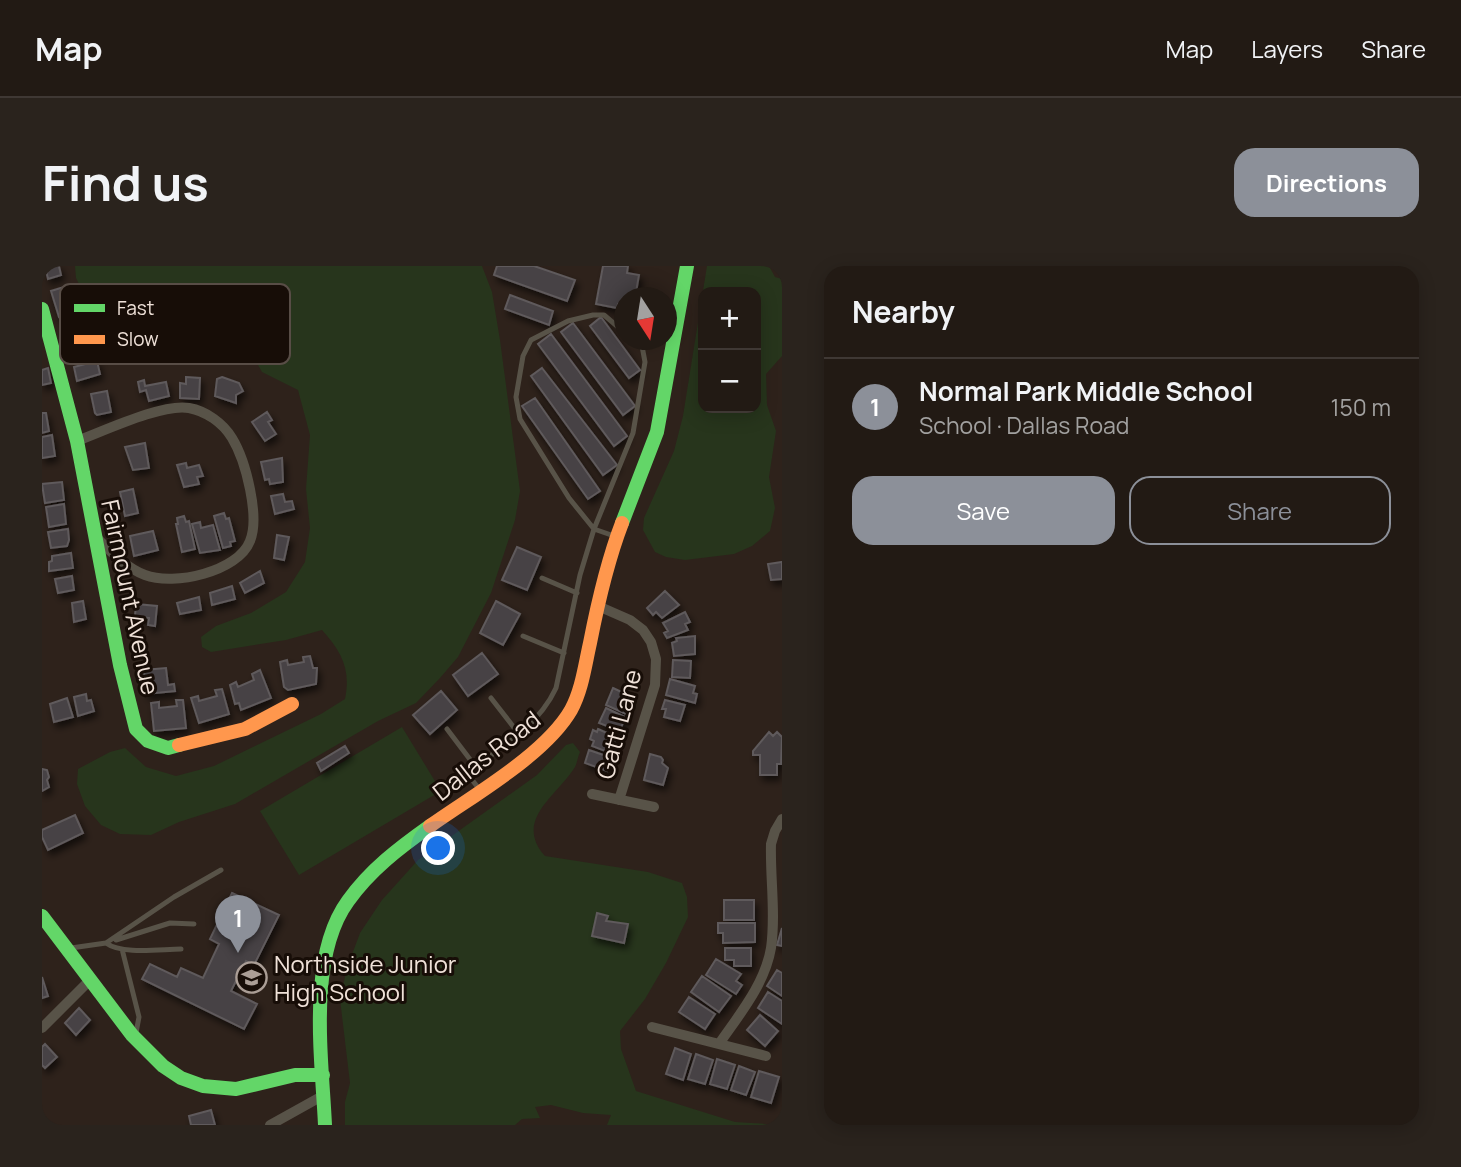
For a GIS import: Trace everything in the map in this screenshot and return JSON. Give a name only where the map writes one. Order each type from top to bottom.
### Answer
[{"type":"street","name":"Dallas Road","points":[[325,1125],[321,1029],[323,966],[330,937],[346,903],[393,852],[536,751],[557,730],[571,710],[579,692],[617,537],[657,432],[687,266]]},
{"type":"street","name":"Fairmount Avenue","points":[[42,309],[77,441],[94,535],[136,729],[148,741],[168,748],[245,729],[292,704]]},
{"type":"street","points":[[77,441],[159,411],[188,408],[214,418],[232,437],[250,495],[254,529],[249,545],[236,561],[210,572],[172,579],[143,575],[117,558],[94,535]]},
{"type":"street","name":"Gatti Lane","points":[[598,607],[629,620],[643,631],[651,642],[656,659],[655,685],[619,800]]},
{"type":"street","name":"Gatti Lane","points":[[592,794],[654,807]]},
{"type":"street","points":[[719,1044],[750,999],[771,949],[771,844],[782,819]]},
{"type":"street","points":[[42,916],[135,1041],[159,1064],[177,1075],[228,1089],[255,1086],[293,1075],[323,1075]]},
{"type":"street","points":[[42,1028],[91,979]]},
{"type":"street","points":[[652,1027],[766,1056]]},
{"type":"street","points":[[270,1125],[324,1096]]},
{"type":"lane","points":[[614,323],[604,315],[593,315],[568,321],[531,340],[523,356],[516,397],[520,419],[569,498],[594,529],[617,537]]},
{"type":"lane","points":[[480,791],[468,776],[470,770],[539,716],[556,688],[594,529],[633,433],[645,362],[643,350]]},
{"type":"lane","points":[[542,578],[577,593]]},
{"type":"lane","points":[[523,636],[565,653]]},
{"type":"lane","points":[[491,698],[519,734]]},
{"type":"lane","points":[[447,729],[475,766]]},
{"type":"lane","points":[[106,943],[174,897],[221,870]]},
{"type":"lane","points":[[68,949],[106,943],[170,923],[194,924]]},
{"type":"lane","points":[[106,943],[113,948],[122,949],[181,948]]},
{"type":"lane","points":[[122,949],[139,1017],[135,1041]]},
{"type":"green space","points":[[75,266],[482,266],[492,292],[500,340],[520,491],[515,520],[491,593],[458,657],[416,703],[378,721],[235,804],[179,822],[151,835],[120,834],[101,825],[85,806],[77,784],[78,769],[110,752],[125,748],[146,767],[176,776],[214,766],[321,714],[345,699],[346,670],[340,654],[322,630],[286,640],[211,652],[202,647],[201,637],[216,626],[251,613],[286,592],[305,562],[310,528],[306,489],[310,435],[298,390],[262,372],[257,364],[290,364],[290,284],[79,284]]},
{"type":"green space","points":[[707,266],[769,266],[775,277],[782,279],[782,356],[766,374],[767,405],[776,431],[769,477],[775,508],[770,531],[752,546],[734,554],[685,560],[655,552],[643,530],[644,518],[674,451],[683,416],[698,322],[698,413],[761,413],[761,287],[704,287]]},
{"type":"green space","points":[[402,727],[441,791],[299,875],[260,811]]},
{"type":"green space","points":[[573,743],[580,752],[575,767],[549,798],[536,820],[536,843],[545,856],[648,872],[682,883],[687,897],[688,917],[666,963],[645,999],[620,1031],[621,1049],[636,1091],[735,1122],[782,1125],[607,1125],[611,1115],[583,1113],[551,1105],[535,1107],[540,1118],[522,1119],[515,1125],[345,1125],[345,1102],[350,1083],[340,999],[347,968],[360,933],[382,900],[418,860],[537,775],[566,745]]},
{"type":"building","points":[[45,266],[59,266],[61,275],[48,279]]},
{"type":"building","points":[[497,266],[534,266],[575,280],[567,301],[494,275]]},
{"type":"building","points":[[603,266],[628,266],[627,273],[639,275],[637,287],[614,287],[614,307],[596,304]]},
{"type":"building","points":[[60,288],[60,317],[59,317],[51,291]]},
{"type":"building","points":[[510,295],[553,311],[549,325],[505,309]]},
{"type":"building","points":[[601,317],[614,335],[614,350],[625,350],[640,370],[629,378],[590,326]]},
{"type":"building","points":[[573,323],[635,406],[623,415],[561,332]]},
{"type":"building","points":[[551,334],[627,436],[614,446],[538,344]]},
{"type":"building","points":[[98,364],[100,374],[77,381],[74,367]]},
{"type":"building","points":[[48,368],[51,383],[42,385],[42,370]]},
{"type":"building","points":[[542,368],[617,465],[603,475],[531,376]]},
{"type":"building","points":[[186,377],[200,378],[199,399],[180,398],[180,383],[186,384]]},
{"type":"building","points":[[222,377],[239,383],[243,391],[236,395],[236,403],[215,396],[217,379]]},
{"type":"building","points":[[144,380],[145,386],[166,382],[169,396],[149,401],[146,390],[140,392],[138,382]]},
{"type":"building","points":[[107,391],[111,412],[97,415],[91,394]]},
{"type":"building","points":[[535,398],[600,491],[588,499],[522,406]]},
{"type":"building","points":[[267,412],[272,420],[268,422],[276,434],[265,441],[252,422]]},
{"type":"building","points":[[42,413],[46,413],[49,431],[42,433]]},
{"type":"building","points":[[52,435],[55,456],[42,458],[42,437]]},
{"type":"building","points":[[145,443],[149,468],[133,470],[125,447]]},
{"type":"building","points":[[282,458],[283,482],[270,484],[269,479],[265,480],[261,462]]},
{"type":"building","points":[[186,463],[187,468],[199,465],[203,476],[197,477],[199,484],[184,487],[177,465]]},
{"type":"building","points":[[62,482],[64,500],[45,503],[42,484]]},
{"type":"building","points":[[133,489],[138,513],[125,516],[120,492]]},
{"type":"building","points":[[283,494],[285,502],[292,501],[294,509],[275,514],[271,496]]},
{"type":"building","points":[[64,504],[66,524],[49,527],[46,507]]},
{"type":"building","points":[[224,513],[226,519],[229,518],[235,541],[230,542],[231,546],[223,548],[214,516]]},
{"type":"building","points":[[184,516],[186,522],[189,521],[195,549],[182,552],[176,524],[177,518]]},
{"type":"building","points":[[200,522],[201,528],[213,525],[220,550],[200,553],[192,524]]},
{"type":"building","points":[[68,529],[67,546],[51,548],[48,532]]},
{"type":"building","points":[[153,531],[158,550],[134,556],[130,536]]},
{"type":"building","points":[[277,535],[289,537],[284,560],[274,558]]},
{"type":"building","points":[[517,547],[541,557],[527,590],[502,580]]},
{"type":"building","points":[[71,553],[73,568],[49,571],[52,556]]},
{"type":"building","points":[[782,562],[782,579],[771,580],[768,564]]},
{"type":"building","points":[[260,571],[264,583],[245,593],[240,583]]},
{"type":"building","points":[[72,576],[74,590],[58,593],[55,579]]},
{"type":"building","points":[[232,586],[235,599],[212,605],[210,593]]},
{"type":"building","points":[[665,591],[679,605],[662,618],[656,612],[653,615],[647,608]]},
{"type":"building","points":[[199,597],[201,610],[180,614],[177,603]]},
{"type":"building","points":[[83,601],[86,619],[74,622],[72,603]]},
{"type":"building","points":[[496,601],[520,614],[503,645],[480,633]]},
{"type":"building","points":[[136,604],[157,606],[155,626],[148,625],[149,618],[135,616]]},
{"type":"building","points":[[685,612],[690,622],[685,624],[688,630],[667,638],[664,633],[668,631],[663,623]]},
{"type":"building","points":[[695,636],[695,654],[674,656],[672,643],[677,641],[676,638]]},
{"type":"building","points":[[482,653],[498,674],[468,696],[453,675]]},
{"type":"building","points":[[310,656],[313,668],[317,668],[316,684],[288,690],[284,687],[280,662],[287,660],[288,665],[304,662],[303,657]]},
{"type":"building","points":[[673,660],[691,661],[690,678],[672,677]]},
{"type":"building","points":[[166,668],[168,685],[174,684],[175,691],[146,694],[144,670]]},
{"type":"building","points":[[260,670],[271,698],[241,710],[239,703],[235,704],[230,685],[236,682],[238,687],[254,680],[252,674]]},
{"type":"building","points":[[670,679],[695,686],[695,703],[666,695]]},
{"type":"building","points":[[613,688],[630,696],[626,714],[606,705]]},
{"type":"building","points":[[222,689],[229,714],[199,723],[191,698],[198,696],[199,701],[217,696],[215,690]]},
{"type":"building","points":[[441,691],[457,710],[430,734],[413,715]]},
{"type":"building","points":[[86,694],[94,711],[78,716],[74,697]]},
{"type":"building","points":[[67,698],[73,717],[54,722],[50,704]]},
{"type":"building","points":[[176,700],[183,700],[186,728],[154,731],[151,703],[159,702],[159,708],[177,706]]},
{"type":"building","points":[[665,700],[685,705],[680,721],[664,717],[666,709],[662,709]]},
{"type":"building","points":[[606,708],[625,717],[620,731],[599,723]]},
{"type":"building","points":[[598,729],[616,737],[613,754],[592,746],[594,741],[590,739],[593,730],[597,732]]},
{"type":"building","points":[[769,732],[773,736],[777,732],[782,737],[781,764],[777,764],[777,775],[760,775],[760,755],[753,755],[753,751]]},
{"type":"building","points":[[345,746],[349,753],[321,771],[317,763]]},
{"type":"building","points":[[589,750],[609,757],[607,771],[585,763]]},
{"type":"building","points":[[650,754],[661,757],[662,763],[668,768],[663,785],[644,780]]},
{"type":"building","points":[[42,769],[47,770],[49,787],[42,791]]},
{"type":"building","points":[[75,815],[83,833],[48,850],[42,830]]},
{"type":"building","points":[[232,893],[279,915],[254,965],[246,961],[231,991],[257,1004],[244,1029],[142,979],[150,964],[177,977],[181,968],[203,978],[219,944],[210,939]]},
{"type":"building","points":[[724,900],[754,900],[754,920],[724,920]]},
{"type":"building","points":[[597,913],[608,916],[606,921],[628,924],[624,943],[592,936]]},
{"type":"building","points":[[718,923],[755,923],[755,942],[723,943],[723,933],[718,933]]},
{"type":"building","points":[[782,928],[782,946],[777,945]]},
{"type":"building","points":[[725,948],[751,948],[751,966],[734,966],[734,960],[725,960]]},
{"type":"building","points":[[716,959],[741,974],[736,981],[742,985],[736,994],[706,975]]},
{"type":"building","points":[[777,970],[782,973],[782,996],[767,986]]},
{"type":"building","points":[[702,976],[731,996],[719,1012],[691,992]]},
{"type":"building","points":[[42,977],[48,996],[42,998]]},
{"type":"building","points":[[768,992],[782,1001],[782,1024],[758,1008]]},
{"type":"building","points":[[689,997],[715,1014],[705,1029],[679,1012]]},
{"type":"building","points":[[79,1008],[90,1020],[76,1035],[65,1023]]},
{"type":"building","points":[[760,1015],[778,1031],[765,1046],[747,1030]]},
{"type":"building","points":[[45,1044],[57,1057],[45,1068],[42,1065],[42,1047]]},
{"type":"building","points":[[675,1048],[691,1054],[683,1080],[666,1074]]},
{"type":"building","points":[[696,1054],[713,1060],[705,1084],[688,1079]]},
{"type":"building","points":[[717,1059],[735,1065],[727,1089],[710,1084]]},
{"type":"building","points":[[739,1066],[755,1072],[746,1095],[731,1090]]},
{"type":"building","points":[[759,1071],[779,1077],[771,1103],[751,1097]]},
{"type":"building","points":[[211,1110],[215,1125],[191,1125],[189,1116]]},
{"type":"traffic: fast","points":[[622,523],[657,432],[687,266]]},
{"type":"traffic: fast","points":[[42,309],[77,441],[120,665],[136,729],[148,741],[168,748],[179,745]]},
{"type":"traffic: fast","points":[[325,1125],[320,1009],[327,950],[335,924],[348,901],[375,869],[430,826]]},
{"type":"traffic: fast","points":[[42,916],[132,1035],[163,1066],[181,1078],[203,1086],[236,1089],[295,1075],[323,1075]]},
{"type":"traffic: slow","points":[[430,826],[526,759],[559,727],[571,710],[581,686],[603,582],[622,523]]},
{"type":"traffic: slow","points":[[179,745],[245,729],[292,704]]},
{"type":"place","name":"Normal Park Middle School","points":[[238,953]]},
{"type":"place","name":"Northside Junior High School","points":[[251,977]]}]
